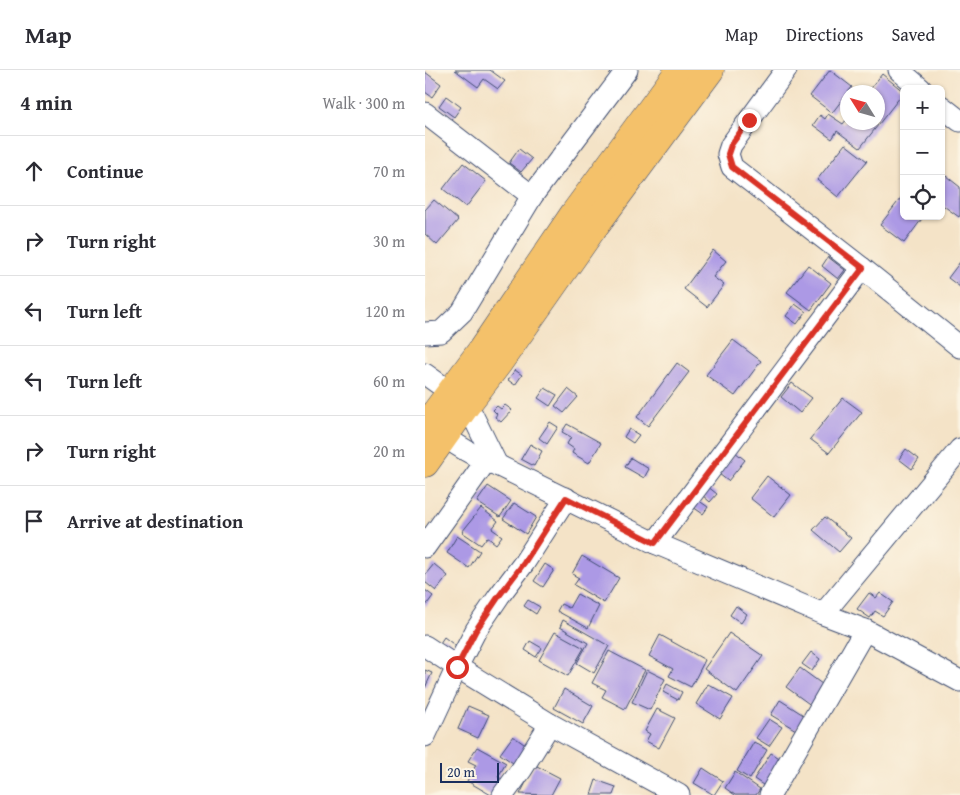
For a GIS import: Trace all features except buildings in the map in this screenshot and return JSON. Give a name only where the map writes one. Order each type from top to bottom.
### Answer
[{"type":"highway","points":[[458,398],[481,352],[573,214],[680,70]]},
{"type":"highway","points":[[425,462],[430,427],[458,398],[499,362],[593,228],[710,70]]},
{"type":"street","points":[[425,334],[441,332],[462,312],[532,196],[627,70]]},
{"type":"street","points":[[786,70],[731,145],[728,154],[732,167],[863,268],[960,347]]},
{"type":"street","points":[[899,70],[916,85]]},
{"type":"street","points":[[945,109],[960,122]]},
{"type":"street","points":[[425,113],[532,196]]},
{"type":"street","points":[[655,543],[863,268]]},
{"type":"street","points":[[425,374],[458,398],[491,463]]},
{"type":"street","points":[[430,427],[491,463],[655,543],[865,630],[960,681]]},
{"type":"street","points":[[823,614],[960,449]]},
{"type":"street","points":[[425,547],[491,463]]},
{"type":"street","points":[[425,736],[476,630],[524,563],[566,498]]},
{"type":"street","points":[[770,795],[865,630]]},
{"type":"street","points":[[425,646],[550,724],[679,795]]},
{"type":"street","points":[[503,795],[550,724]]},
{"type":"route","points":[[457,667],[476,630],[524,563],[566,498],[655,543],[863,268],[732,167],[728,154],[731,145],[749,120]]}]
